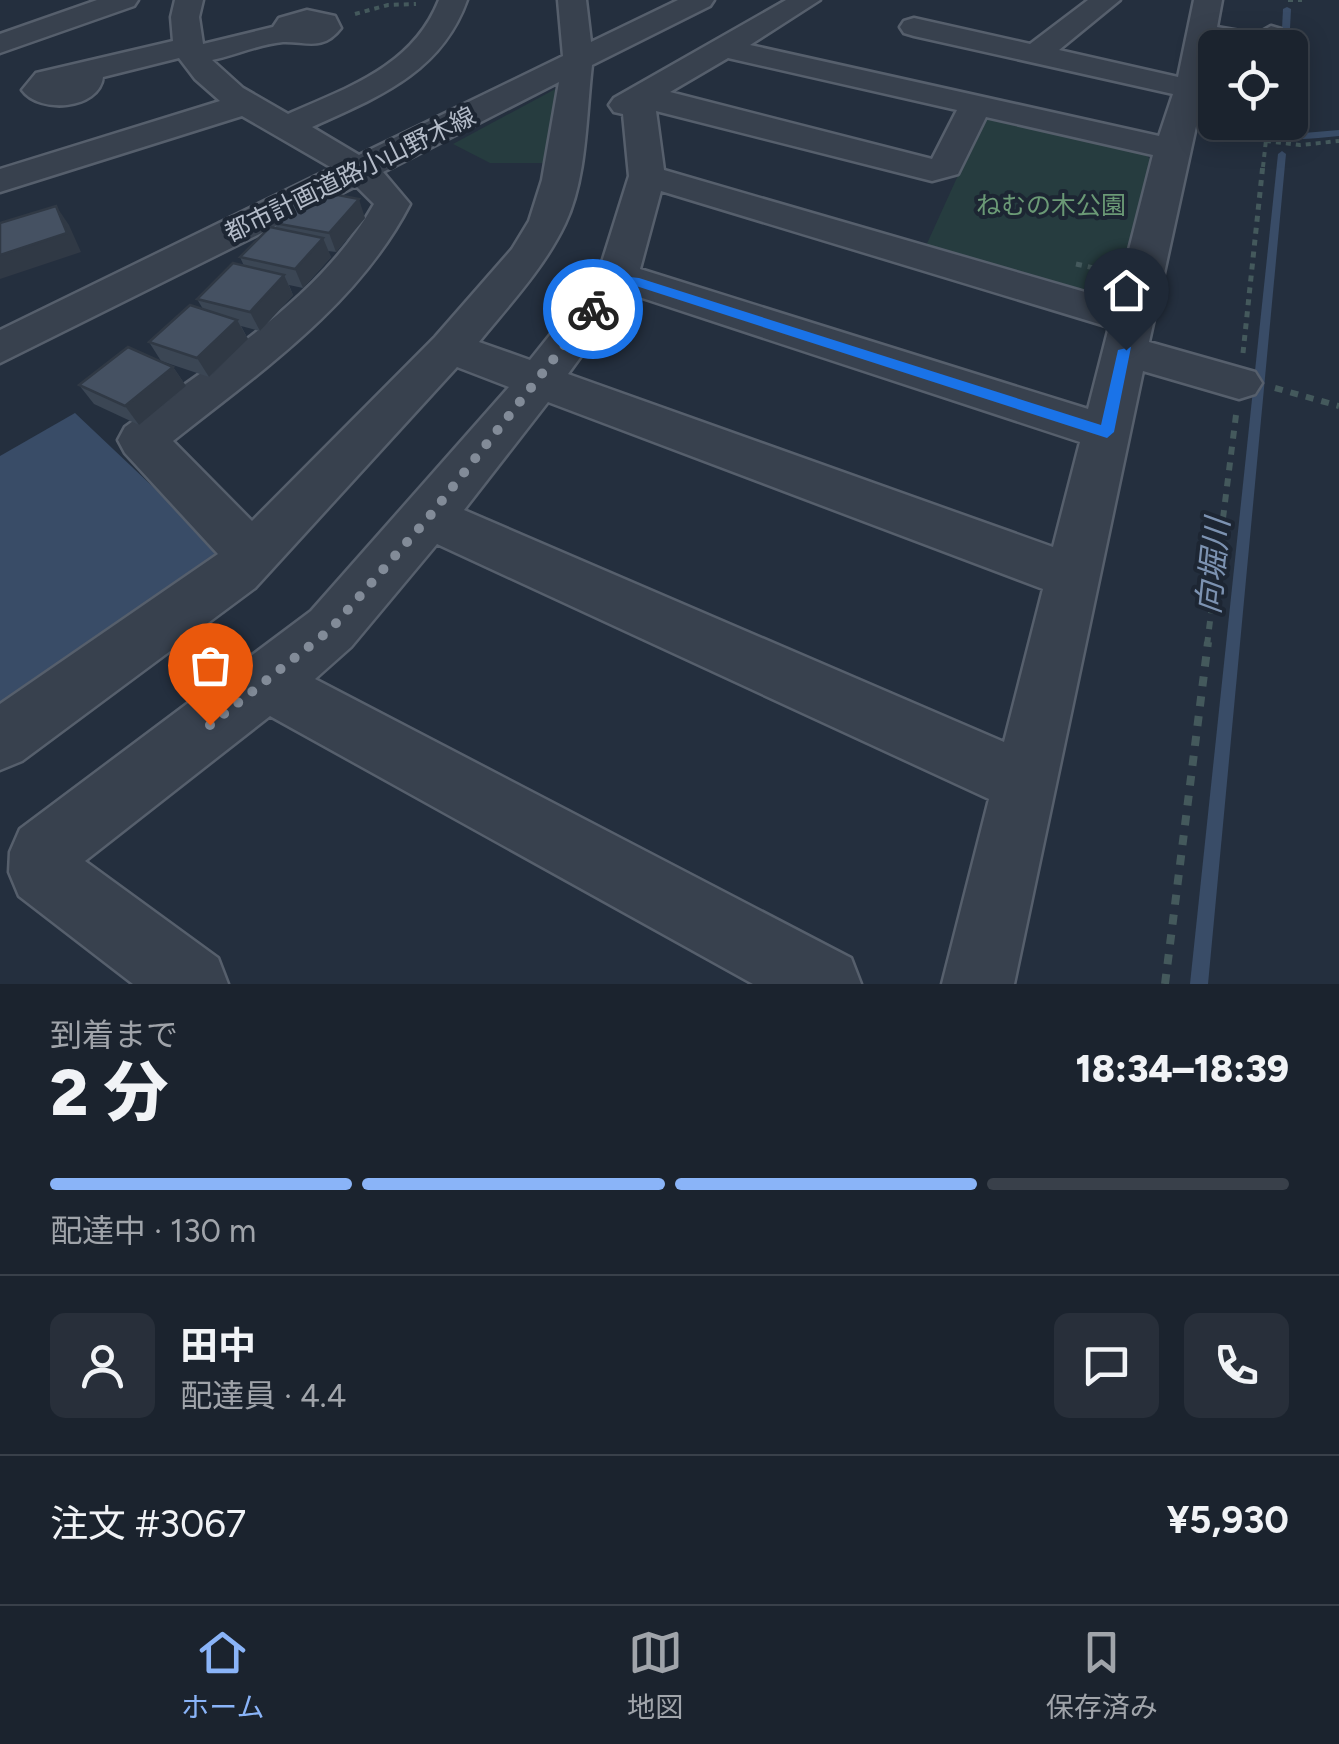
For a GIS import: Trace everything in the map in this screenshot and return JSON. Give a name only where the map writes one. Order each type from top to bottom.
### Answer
[{"type":"street","points":[[0,44],[124,0]]},
{"type":"street","points":[[189,0],[182,18],[190,52],[215,84],[358,170],[388,194],[392,204],[385,222],[312,303],[142,440],[252,555]]},
{"type":"street","points":[[0,740],[236,572],[450,348],[528,256],[548,221],[560,180],[578,60],[572,0]]},
{"type":"street","name":"都市計画道路小山野木線","points":[[0,348],[700,0]]},
{"type":"street","points":[[570,117],[638,100],[721,47],[806,0]]},
{"type":"street","points":[[1036,54],[1106,0]]},
{"type":"street","points":[[286,128],[419,58],[446,24],[453,1]]},
{"type":"street","points":[[852,77],[940,9]]},
{"type":"street","points":[[978,984],[1206,16],[1235,30]]},
{"type":"street","points":[[81,75],[104,66],[285,33],[292,37],[312,36],[327,28],[325,22]]},
{"type":"street","points":[[914,27],[1191,90]]},
{"type":"street","points":[[721,47],[1172,149]]},
{"type":"street","points":[[638,100],[671,102],[932,170],[946,167],[976,104]]},
{"type":"street","points":[[192,984],[43,872],[42,852],[266,683],[331,629],[429,517],[539,381],[617,278],[646,176],[638,100]]},
{"type":"street","points":[[0,181],[245,104]]},
{"type":"street","points":[[646,176],[1129,335],[1240,384]]},
{"type":"street","points":[[617,278],[635,280],[1107,432]]},
{"type":"street","points":[[450,348],[1073,577]]},
{"type":"street","points":[[429,517],[1026,783]]},
{"type":"street","points":[[266,683],[825,984]]},
{"type":"path","points":[[1288,0],[1302,0]]},
{"type":"path","points":[[325,22],[388,5],[453,1]]},
{"type":"path","points":[[1165,984],[1240,384],[1266,141],[1300,145],[1339,141]]},
{"type":"path","points":[[1240,384],[1284,390],[1339,406]]},
{"type":"green space","points":[[559,87],[555,163],[490,163],[453,144]]},
{"type":"green space","name":"ねむの木公園","points":[[985,116],[1142,149],[1152,162],[1127,271],[1109,267],[1102,289],[1116,294],[1115,298],[1102,299],[925,248]]},
{"type":"water","points":[[75,413],[225,555],[0,718],[0,456]]},
{"type":"building","points":[[306,189],[359,199],[329,233],[274,223]]},
{"type":"building","points":[[56,206],[67,233],[0,255],[0,223]]},
{"type":"building","points":[[270,227],[323,238],[295,269],[240,257]]},
{"type":"building","points":[[233,263],[284,275],[250,312],[197,299]]},
{"type":"building","points":[[190,305],[237,320],[197,358],[149,342]]},
{"type":"building","points":[[128,347],[173,367],[125,406],[79,385]]},
{"type":"waterway","points":[[1286,30],[1287,9]]},
{"type":"waterway","name":"向堀川","points":[[1308,136],[1339,133]]},
{"type":"waterway","name":"向堀川","points":[[1199,984],[1282,154]]},
{"type":"way so far","points":[[210,725],[331,629],[429,517],[593,309]]},
{"type":"route","points":[[593,309],[617,278],[635,280],[1107,432],[1126,350]]}]
